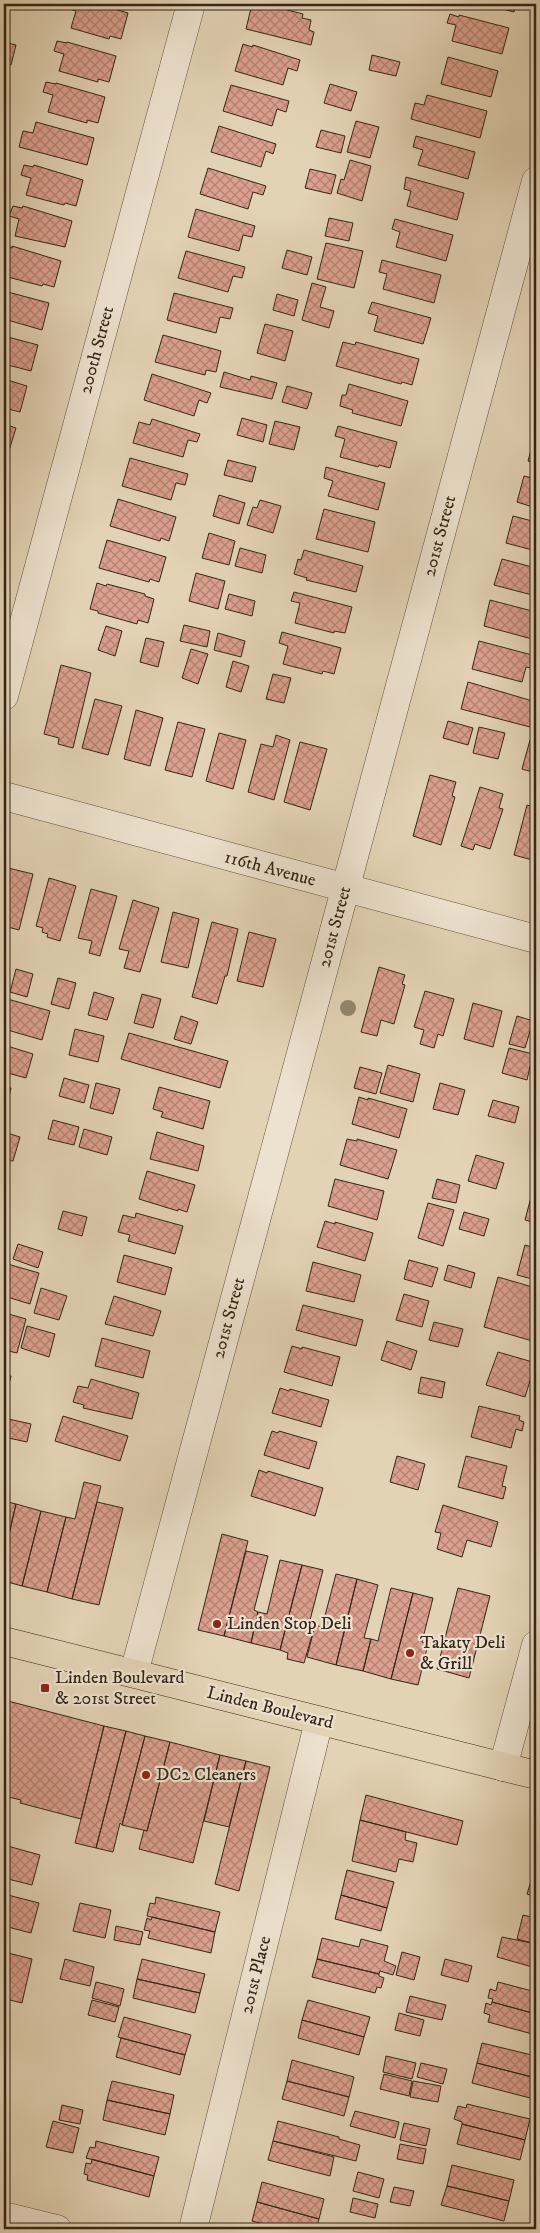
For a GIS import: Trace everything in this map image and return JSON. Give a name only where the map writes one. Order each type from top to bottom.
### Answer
[{"type":"main road","name":"Linden Boulevard","points":[[4,1641],[536,1775]]},
{"type":"street","name":"200th Street","points":[[4,696],[191,4]]},
{"type":"street","name":"201st Street","points":[[134,1673],[536,182]]},
{"type":"street","name":"116th Avenue","points":[[4,796],[536,939]]},
{"type":"street","points":[[503,1767],[536,1644]]},
{"type":"street","name":"201st Place","points":[[193,2229],[319,1721]]},
{"type":"street","points":[[4,2216],[57,2229]]},
{"type":"building","points":[[67,4],[98,4],[128,13],[121,39],[110,36],[109,39],[71,28],[76,11],[66,8]]},
{"type":"building","points":[[252,4],[263,6],[264,4],[303,14],[302,18],[311,20],[309,30],[314,32],[311,45],[246,29]]},
{"type":"building","points":[[483,4],[516,4],[514,12]]},
{"type":"building","points":[[450,14],[509,28],[502,54],[452,41],[456,25],[447,23]]},
{"type":"building","points":[[57,41],[116,56],[109,82],[98,79],[98,82],[59,71],[64,54],[54,51]]},
{"type":"building","points":[[4,42],[16,45],[11,65],[4,63]]},
{"type":"building","points":[[243,44],[252,47],[253,45],[300,60],[297,71],[288,68],[283,85],[235,71]]},
{"type":"building","points":[[372,55],[400,62],[396,76],[369,70]]},
{"type":"building","points":[[448,57],[498,71],[491,97],[441,84]]},
{"type":"building","points":[[46,82],[105,97],[98,123],[87,120],[87,123],[48,112],[53,95],[43,92]]},
{"type":"building","points":[[330,84],[357,92],[351,111],[324,103]]},
{"type":"building","points":[[231,85],[289,101],[286,112],[277,109],[272,126],[223,111]]},
{"type":"building","points":[[427,95],[487,111],[480,138],[411,119],[415,103],[424,105]]},
{"type":"building","points":[[356,121],[379,127],[370,158],[347,152]]},
{"type":"building","points":[[36,122],[94,138],[87,165],[19,147],[23,131],[33,133]]},
{"type":"building","points":[[219,126],[276,144],[273,154],[266,151],[261,167],[211,152]]},
{"type":"building","points":[[321,130],[345,136],[341,153],[316,147]]},
{"type":"building","points":[[416,136],[475,152],[468,179],[418,165],[423,150],[413,147]]},
{"type":"building","points":[[350,160],[371,166],[362,201],[337,193],[341,179],[344,180]]},
{"type":"building","points":[[24,165],[33,167],[34,165],[83,180],[76,206],[65,203],[64,205],[26,195],[31,178],[21,175]]},
{"type":"building","points":[[208,168],[266,186],[263,195],[253,192],[248,209],[200,194]]},
{"type":"building","points":[[310,169],[336,175],[331,194],[305,188]]},
{"type":"building","points":[[406,177],[464,193],[457,220],[407,206],[411,191],[404,189]]},
{"type":"building","points":[[13,206],[22,208],[23,206],[72,221],[65,247],[15,236],[19,219],[9,216]]},
{"type":"building","points":[[196,209],[255,226],[252,237],[243,235],[239,251],[188,237]]},
{"type":"building","points":[[329,218],[353,223],[349,241],[325,236]]},
{"type":"building","points":[[395,219],[453,235],[446,261],[396,247],[400,232],[392,229]]},
{"type":"building","points":[[326,243],[363,251],[354,288],[317,279]]},
{"type":"building","points":[[4,246],[12,248],[12,246],[61,261],[54,287],[43,284],[42,286],[4,276],[9,259],[4,257]]},
{"type":"building","points":[[287,250],[312,257],[307,275],[282,268]]},
{"type":"building","points":[[186,251],[245,267],[242,278],[233,276],[228,292],[178,278]]},
{"type":"building","points":[[382,260],[441,275],[434,303],[383,289],[387,274],[379,272]]},
{"type":"building","points":[[312,283],[326,287],[320,307],[334,311],[329,328],[302,320]]},
{"type":"building","points":[[4,291],[49,303],[42,330],[4,319]]},
{"type":"building","points":[[174,293],[233,308],[230,319],[220,317],[216,333],[167,320]]},
{"type":"building","points":[[277,294],[298,300],[294,316],[273,310]]},
{"type":"building","points":[[372,302],[431,318],[423,344],[374,331],[378,316],[368,313]]},
{"type":"building","points":[[265,324],[293,331],[285,361],[257,353]]},
{"type":"building","points":[[163,335],[221,351],[216,372],[206,370],[205,375],[155,362]]},
{"type":"building","points":[[4,336],[38,345],[31,371],[4,364]]},
{"type":"building","points":[[343,342],[355,345],[356,342],[419,359],[412,385],[402,382],[401,384],[336,366]]},
{"type":"building","points":[[224,372],[250,380],[251,376],[277,383],[272,399],[220,387]]},
{"type":"building","points":[[152,374],[211,393],[207,403],[199,400],[194,416],[144,400]]},
{"type":"building","points":[[4,379],[27,386],[20,412],[4,408]]},
{"type":"building","points":[[349,384],[408,401],[401,426],[352,413],[353,410],[340,406],[342,395],[346,395]]},
{"type":"building","points":[[287,386],[312,393],[307,409],[282,402]]},
{"type":"building","points":[[242,418],[267,425],[263,442],[237,435]]},
{"type":"building","points":[[152,419],[200,434],[197,442],[188,440],[183,457],[133,443],[139,422],[150,425]]},
{"type":"building","points":[[275,421],[300,427],[294,450],[269,444]]},
{"type":"building","points":[[4,424],[16,428],[8,454],[4,453]]},
{"type":"building","points":[[338,426],[397,442],[390,468],[379,465],[378,467],[340,457],[345,439],[335,436]]},
{"type":"building","points":[[536,435],[536,464],[528,461]]},
{"type":"building","points":[[130,458],[188,474],[185,485],[176,483],[171,500],[122,486]]},
{"type":"building","points":[[228,460],[256,467],[252,482],[224,475]]},
{"type":"building","points":[[326,467],[385,483],[378,510],[328,496],[333,481],[324,478]]},
{"type":"building","points":[[524,476],[536,479],[536,508],[517,502]]},
{"type":"building","points":[[219,495],[245,503],[239,524],[213,516]]},
{"type":"building","points":[[118,499],[176,517],[169,541],[161,538],[160,541],[110,526]]},
{"type":"building","points":[[260,500],[281,506],[273,533],[247,525],[253,507],[257,508]]},
{"type":"building","points":[[324,509],[375,522],[368,552],[316,539]]},
{"type":"building","points":[[513,516],[536,522],[536,551],[506,543]]},
{"type":"building","points":[[209,533],[235,541],[229,565],[202,558]]},
{"type":"building","points":[[107,540],[166,557],[159,582],[150,579],[149,582],[99,568]]},
{"type":"building","points":[[240,548],[266,555],[262,573],[235,566]]},
{"type":"building","points":[[304,550],[363,566],[356,592],[306,580],[307,578],[294,574],[298,559],[301,560]]},
{"type":"building","points":[[502,559],[536,568],[536,596],[494,585]]},
{"type":"building","points":[[196,573],[225,581],[218,609],[189,601]]},
{"type":"building","points":[[97,583],[145,594],[145,596],[154,599],[148,623],[138,620],[137,624],[90,609]]},
{"type":"building","points":[[294,592],[352,607],[345,633],[334,631],[334,633],[295,623],[300,603],[291,601]]},
{"type":"building","points":[[229,594],[255,601],[252,616],[225,609]]},
{"type":"building","points":[[490,600],[536,612],[536,640],[484,626]]},
{"type":"building","points":[[184,625],[210,631],[207,647],[180,641]]},
{"type":"building","points":[[106,626],[122,631],[115,656],[98,650]]},
{"type":"building","points":[[282,632],[341,648],[334,674],[323,671],[322,674],[283,664],[288,646],[279,643]]},
{"type":"building","points":[[218,633],[245,641],[241,657],[214,650]]},
{"type":"building","points":[[146,638],[164,642],[158,667],[140,662]]},
{"type":"building","points":[[479,641],[536,656],[535,669],[526,667],[522,682],[472,669]]},
{"type":"building","points":[[191,649],[208,654],[198,684],[182,678]]},
{"type":"building","points":[[233,661],[249,666],[241,692],[226,687]]},
{"type":"building","points":[[61,665],[91,673],[73,748],[58,744],[59,738],[44,734]]},
{"type":"building","points":[[273,674],[291,678],[284,703],[266,699]]},
{"type":"building","points":[[468,682],[536,702],[530,727],[461,709]]},
{"type":"building","points":[[95,699],[122,706],[108,755],[82,748]]},
{"type":"building","points":[[136,710],[163,718],[150,766],[124,759]]},
{"type":"building","points":[[448,721],[473,728],[468,745],[443,738]]},
{"type":"building","points":[[178,722],[205,729],[192,777],[165,770]]},
{"type":"building","points":[[479,727],[505,733],[498,759],[473,753]]},
{"type":"building","points":[[219,733],[246,740],[233,789],[206,781]]},
{"type":"building","points":[[276,735],[290,740],[274,800],[248,792],[261,744],[273,747]]},
{"type":"building","points":[[530,740],[536,742],[536,773],[522,769]]},
{"type":"building","points":[[300,742],[327,749],[310,810],[284,802]]},
{"type":"building","points":[[430,775],[456,782],[452,796],[455,797],[441,845],[413,836]]},
{"type":"building","points":[[480,787],[503,794],[499,808],[503,809],[490,849],[475,844],[473,850],[461,846]]},
{"type":"building","points":[[527,805],[536,808],[536,861],[514,855]]},
{"type":"building","points":[[8,868],[33,874],[19,930],[4,926],[4,884]]},
{"type":"building","points":[[49,878],[76,886],[60,941],[47,937],[48,934],[42,932],[43,928],[36,926]]},
{"type":"building","points":[[91,889],[117,896],[100,956],[89,953],[92,941],[78,938]]},
{"type":"building","points":[[133,900],[159,908],[140,972],[124,968],[129,951],[119,949]]},
{"type":"building","points":[[173,912],[199,919],[188,968],[161,962]]},
{"type":"building","points":[[212,922],[238,929],[227,976],[225,976],[217,1004],[192,997]]},
{"type":"building","points":[[249,932],[276,939],[263,987],[237,981]]},
{"type":"building","points":[[379,967],[405,975],[402,984],[405,985],[394,1024],[381,1020],[377,1036],[361,1032]]},
{"type":"building","points":[[16,969],[33,974],[27,997],[10,992]]},
{"type":"building","points":[[4,976],[8,978],[4,992]]},
{"type":"building","points":[[58,978],[76,983],[69,1009],[51,1004]]},
{"type":"building","points":[[425,991],[454,999],[443,1036],[438,1034],[434,1048],[420,1044],[424,1030],[414,1027]]},
{"type":"building","points":[[94,992],[114,998],[107,1020],[88,1015]]},
{"type":"building","points":[[142,994],[161,999],[153,1028],[134,1023]]},
{"type":"building","points":[[4,998],[50,1011],[42,1040],[4,1029]]},
{"type":"building","points":[[473,1003],[502,1011],[493,1047],[464,1039]]},
{"type":"building","points":[[181,1016],[198,1022],[191,1044],[174,1039]]},
{"type":"building","points":[[517,1016],[533,1021],[525,1048],[509,1044]]},
{"type":"building","points":[[75,1029],[104,1036],[98,1062],[69,1055]]},
{"type":"building","points":[[129,1033],[228,1061],[220,1088],[121,1059]]},
{"type":"building","points":[[4,1045],[33,1054],[26,1078],[4,1072]]},
{"type":"building","points":[[509,1048],[533,1054],[527,1080],[502,1073]]},
{"type":"building","points":[[388,1065],[420,1074],[413,1102],[380,1093]]},
{"type":"building","points":[[360,1067],[382,1073],[376,1094],[354,1088]]},
{"type":"building","points":[[64,1078],[89,1085],[84,1103],[59,1096]]},
{"type":"building","points":[[96,1083],[120,1089],[113,1114],[90,1108]]},
{"type":"building","points":[[440,1083],[465,1090],[458,1115],[433,1109]]},
{"type":"building","points":[[4,1086],[11,1088],[4,1119]]},
{"type":"building","points":[[159,1087],[210,1101],[203,1129],[161,1117],[163,1112],[153,1109]]},
{"type":"building","points":[[359,1097],[407,1109],[399,1138],[352,1124]]},
{"type":"building","points":[[493,1100],[519,1107],[515,1123],[488,1116]]},
{"type":"building","points":[[53,1120],[79,1127],[74,1145],[48,1139]]},
{"type":"building","points":[[84,1129],[112,1137],[107,1155],[79,1147]]},
{"type":"building","points":[[4,1132],[20,1137],[13,1161],[4,1160]]},
{"type":"building","points":[[157,1132],[204,1146],[198,1171],[150,1159]]},
{"type":"building","points":[[536,1137],[536,1161],[531,1159]]},
{"type":"building","points":[[347,1139],[357,1141],[357,1139],[397,1150],[388,1179],[340,1165]]},
{"type":"building","points":[[476,1155],[504,1163],[496,1189],[468,1181]]},
{"type":"building","points":[[147,1171],[195,1185],[187,1212],[139,1199]]},
{"type":"building","points":[[335,1179],[384,1191],[377,1220],[328,1206]]},
{"type":"building","points":[[437,1179],[460,1185],[456,1203],[432,1198]]},
{"type":"building","points":[[531,1197],[536,1199],[536,1223],[525,1220]]},
{"type":"building","points":[[428,1203],[454,1210],[443,1246],[418,1238]]},
{"type":"building","points":[[63,1211],[87,1217],[82,1236],[58,1229]]},
{"type":"building","points":[[464,1212],[489,1219],[484,1236],[459,1229]]},
{"type":"building","points":[[136,1213],[183,1226],[175,1254],[128,1241],[130,1235],[118,1232],[123,1215],[135,1218]]},
{"type":"building","points":[[325,1221],[373,1233],[365,1261],[317,1247]]},
{"type":"building","points":[[18,1244],[43,1252],[38,1268],[13,1259]]},
{"type":"building","points":[[525,1245],[536,1248],[536,1280],[517,1275]]},
{"type":"building","points":[[124,1255],[172,1268],[165,1295],[117,1282]]},
{"type":"building","points":[[409,1260],[438,1268],[432,1287],[404,1279]]},
{"type":"building","points":[[313,1262],[361,1275],[354,1302],[306,1291]]},
{"type":"building","points":[[4,1263],[39,1273],[30,1304],[4,1296]]},
{"type":"building","points":[[448,1265],[475,1273],[471,1288],[444,1280]]},
{"type":"building","points":[[498,1277],[536,1288],[536,1342],[484,1327]]},
{"type":"building","points":[[41,1288],[67,1296],[59,1320],[34,1313]]},
{"type":"building","points":[[404,1294],[429,1301],[422,1327],[396,1320]]},
{"type":"building","points":[[114,1296],[161,1311],[153,1336],[105,1324]]},
{"type":"building","points":[[303,1305],[363,1320],[356,1346],[296,1330]]},
{"type":"building","points":[[5,1313],[26,1319],[17,1353],[4,1350]]},
{"type":"building","points":[[434,1322],[463,1329],[458,1347],[429,1340]]},
{"type":"building","points":[[27,1326],[55,1334],[49,1357],[21,1348]]},
{"type":"building","points":[[102,1338],[150,1351],[143,1378],[95,1366]]},
{"type":"building","points":[[387,1341],[417,1351],[411,1370],[381,1360]]},
{"type":"building","points":[[292,1346],[340,1357],[332,1386],[284,1372]]},
{"type":"building","points":[[498,1352],[536,1363],[536,1373],[533,1371],[525,1397],[486,1385]]},
{"type":"building","points":[[4,1375],[11,1376],[6,1396],[4,1395]]},
{"type":"building","points":[[421,1377],[445,1382],[442,1398],[418,1393]]},
{"type":"building","points":[[91,1379],[139,1393],[132,1419],[83,1408],[84,1405],[73,1402],[78,1386],[88,1388]]},
{"type":"building","points":[[280,1388],[329,1400],[321,1427],[272,1413]]},
{"type":"building","points":[[479,1406],[520,1416],[519,1420],[524,1422],[522,1431],[516,1429],[511,1448],[471,1437]]},
{"type":"building","points":[[63,1416],[128,1436],[120,1461],[55,1441]]},
{"type":"building","points":[[4,1418],[31,1424],[27,1442],[4,1437]]},
{"type":"building","points":[[272,1431],[278,1433],[279,1431],[317,1442],[309,1469],[264,1455]]},
{"type":"building","points":[[397,1456],[425,1464],[418,1490],[390,1482]]},
{"type":"building","points":[[466,1456],[507,1466],[502,1486],[506,1487],[503,1499],[458,1487]]},
{"type":"building","points":[[259,1470],[323,1488],[315,1516],[251,1496]]},
{"type":"building","points":[[84,1482],[101,1486],[72,1599],[47,1592],[66,1517],[75,1519]]},
{"type":"building","points":[[4,1501],[16,1504],[4,1556]]},
{"type":"building","points":[[97,1502],[123,1508],[99,1605],[72,1599]]},
{"type":"building","points":[[16,1504],[41,1511],[22,1586],[4,1581],[4,1556]]},
{"type":"building","points":[[443,1505],[498,1522],[491,1547],[467,1540],[462,1557],[437,1549],[441,1533],[435,1532]]},
{"type":"building","points":[[41,1511],[66,1517],[47,1592],[22,1586]]},
{"type":"building","points":[[222,1534],[248,1541],[224,1636],[198,1630]]},
{"type":"building","points":[[246,1551],[268,1556],[254,1610],[258,1612],[251,1643],[224,1636]]},
{"type":"building","points":[[280,1560],[302,1565],[280,1650],[251,1643],[258,1612],[267,1614]]},
{"type":"building","points":[[302,1565],[323,1570],[309,1624],[315,1625],[304,1663],[287,1659],[288,1653],[280,1650]]},
{"type":"building","points":[[336,1574],[357,1579],[336,1665],[307,1657],[315,1625],[322,1627]]},
{"type":"building","points":[[357,1579],[378,1585],[364,1638],[371,1639],[363,1671],[336,1665]]},
{"type":"building","points":[[391,1588],[413,1593],[391,1679],[363,1671],[371,1639],[378,1641]]},
{"type":"building","points":[[458,1588],[490,1596],[469,1678],[437,1669]]},
{"type":"building","points":[[413,1593],[433,1598],[422,1642],[428,1644],[418,1685],[391,1679]]},
{"type":"building","points":[[4,1700],[104,1726],[81,1819],[20,1803],[21,1800],[4,1796],[8,1784],[4,1783]]},
{"type":"building","points":[[104,1726],[126,1731],[96,1848],[75,1843]]},
{"type":"building","points":[[126,1731],[145,1736],[113,1852],[96,1848]]},
{"type":"building","points":[[145,1736],[170,1742],[147,1831],[122,1825]]},
{"type":"building","points":[[170,1742],[220,1755],[193,1863],[139,1849],[144,1830],[147,1831]]},
{"type":"building","points":[[220,1755],[246,1761],[229,1827],[204,1821]]},
{"type":"building","points":[[246,1761],[270,1767],[239,1891],[215,1884]]},
{"type":"building","points":[[366,1795],[463,1821],[457,1845],[360,1820]]},
{"type":"building","points":[[360,1820],[406,1832],[405,1840],[417,1843],[413,1862],[399,1859],[396,1872],[352,1861]]},
{"type":"building","points":[[4,1845],[40,1855],[32,1885],[4,1878]]},
{"type":"building","points":[[347,1870],[394,1882],[387,1908],[341,1895]]},
{"type":"building","points":[[534,1871],[536,1872],[536,1897],[527,1894]]},
{"type":"building","points":[[4,1894],[39,1903],[31,1933],[4,1926]]},
{"type":"building","points":[[341,1895],[387,1908],[381,1931],[335,1919]]},
{"type":"building","points":[[156,1897],[220,1912],[215,1932],[147,1916],[150,1903],[155,1904]]},
{"type":"building","points":[[80,1903],[111,1910],[105,1938],[73,1931]]},
{"type":"building","points":[[523,1915],[536,1918],[536,1944],[517,1939]]},
{"type":"building","points":[[152,1917],[215,1932],[211,1953],[148,1938],[150,1931],[144,1930],[147,1918],[151,1920]]},
{"type":"building","points":[[116,1926],[143,1932],[140,1945],[114,1940]]},
{"type":"building","points":[[502,1937],[536,1944],[536,1968],[497,1957]]},
{"type":"building","points":[[322,1938],[359,1947],[361,1939],[388,1946],[384,1961],[396,1966],[393,1975],[380,1971],[379,1974],[317,1959]]},
{"type":"building","points":[[4,1952],[32,1959],[22,2003],[6,1999],[4,2003]]},
{"type":"building","points":[[402,1952],[420,1957],[414,1980],[396,1975]]},
{"type":"building","points":[[65,1959],[94,1967],[90,1986],[60,1979]]},
{"type":"building","points":[[142,1959],[205,1974],[200,1993],[137,1979]]},
{"type":"building","points":[[317,1959],[379,1974],[379,1976],[384,1978],[381,1988],[377,1987],[375,1993],[312,1977]]},
{"type":"building","points":[[445,1959],[472,1966],[468,1982],[441,1975]]},
{"type":"building","points":[[137,1979],[200,1993],[195,2013],[133,1998]]},
{"type":"building","points":[[96,1982],[124,1989],[120,2006],[92,1998]]},
{"type":"building","points":[[498,1982],[536,1992],[536,2014],[492,2002],[493,1999],[488,1998],[490,1989],[496,1991]]},
{"type":"building","points":[[410,1996],[446,2005],[442,2020],[406,2012]]},
{"type":"building","points":[[92,2000],[119,2007],[115,2022],[88,2015]]},
{"type":"building","points":[[308,2000],[370,2017],[364,2037],[302,2020]]},
{"type":"building","points":[[492,2002],[536,2014],[536,2035],[488,2022],[490,2015],[484,2013],[486,2003],[491,2005]]},
{"type":"building","points":[[399,2013],[424,2020],[420,2036],[395,2030]]},
{"type":"building","points":[[124,2017],[191,2035],[185,2055],[118,2037]]},
{"type":"building","points":[[302,2020],[364,2037],[359,2055],[298,2038]]},
{"type":"building","points":[[4,2034],[8,2035],[4,2054]]},
{"type":"building","points":[[121,2038],[185,2055],[180,2075],[116,2057]]},
{"type":"building","points":[[482,2043],[536,2056],[536,2078],[477,2063]]},
{"type":"building","points":[[386,2056],[416,2063],[412,2079],[383,2072]]},
{"type":"building","points":[[292,2060],[354,2077],[349,2097],[287,2081]]},
{"type":"building","points":[[421,2063],[447,2069],[443,2084],[417,2077]]},
{"type":"building","points":[[477,2063],[536,2078],[534,2099],[472,2083]]},
{"type":"building","points":[[384,2074],[412,2081],[409,2096],[380,2089]]},
{"type":"building","points":[[112,2081],[174,2095],[170,2114],[107,2100]]},
{"type":"building","points":[[287,2081],[349,2097],[344,2116],[282,2099]]},
{"type":"building","points":[[413,2081],[441,2086],[438,2102],[410,2097]]},
{"type":"building","points":[[107,2100],[170,2114],[165,2135],[103,2120]]},
{"type":"building","points":[[467,2104],[530,2119],[525,2140],[462,2124],[462,2122],[454,2119],[458,2106],[466,2108]]},
{"type":"building","points":[[62,2105],[83,2110],[80,2124],[59,2120]]},
{"type":"building","points":[[355,2111],[399,2122],[395,2138],[350,2126]]},
{"type":"building","points":[[53,2121],[79,2128],[73,2153],[46,2147]]},
{"type":"building","points":[[278,2121],[339,2137],[339,2139],[360,2145],[356,2161],[273,2141]]},
{"type":"building","points":[[404,2123],[430,2129],[426,2146],[400,2140]]},
{"type":"building","points":[[462,2124],[525,2140],[520,2160],[457,2144]]},
{"type":"building","points":[[96,2141],[159,2157],[154,2176],[86,2158],[90,2147],[95,2148]]},
{"type":"building","points":[[273,2141],[334,2157],[330,2176],[268,2160]]},
{"type":"building","points":[[400,2144],[426,2149],[423,2164],[397,2159]]},
{"type":"building","points":[[92,2159],[154,2176],[149,2197],[87,2180],[88,2175],[84,2174],[86,2163],[91,2164]]},
{"type":"building","points":[[452,2165],[514,2180],[509,2201],[447,2186]]},
{"type":"building","points":[[358,2172],[384,2179],[379,2198],[353,2191]]},
{"type":"building","points":[[262,2182],[324,2199],[319,2219],[257,2202]]},
{"type":"building","points":[[447,2186],[509,2201],[504,2221],[441,2205]]},
{"type":"building","points":[[394,2187],[414,2191],[410,2206],[390,2202]]},
{"type":"building","points":[[353,2198],[378,2204],[375,2218],[350,2212]]},
{"type":"building","points":[[257,2202],[319,2219],[316,2229],[285,2229],[252,2221]]},
{"type":"building","points":[[437,2225],[452,2229],[436,2229]]},
{"type":"place","name":"Linden Stop Deli","points":[[217,1624]]},
{"type":"place","name":"Takaty Deli & Grill","points":[[410,1653]]},
{"type":"place","name":"Linden Boulevard & 201st Street","points":[[45,1688]]},
{"type":"place","name":"DC2 Cleaners","points":[[146,1775]]}]
